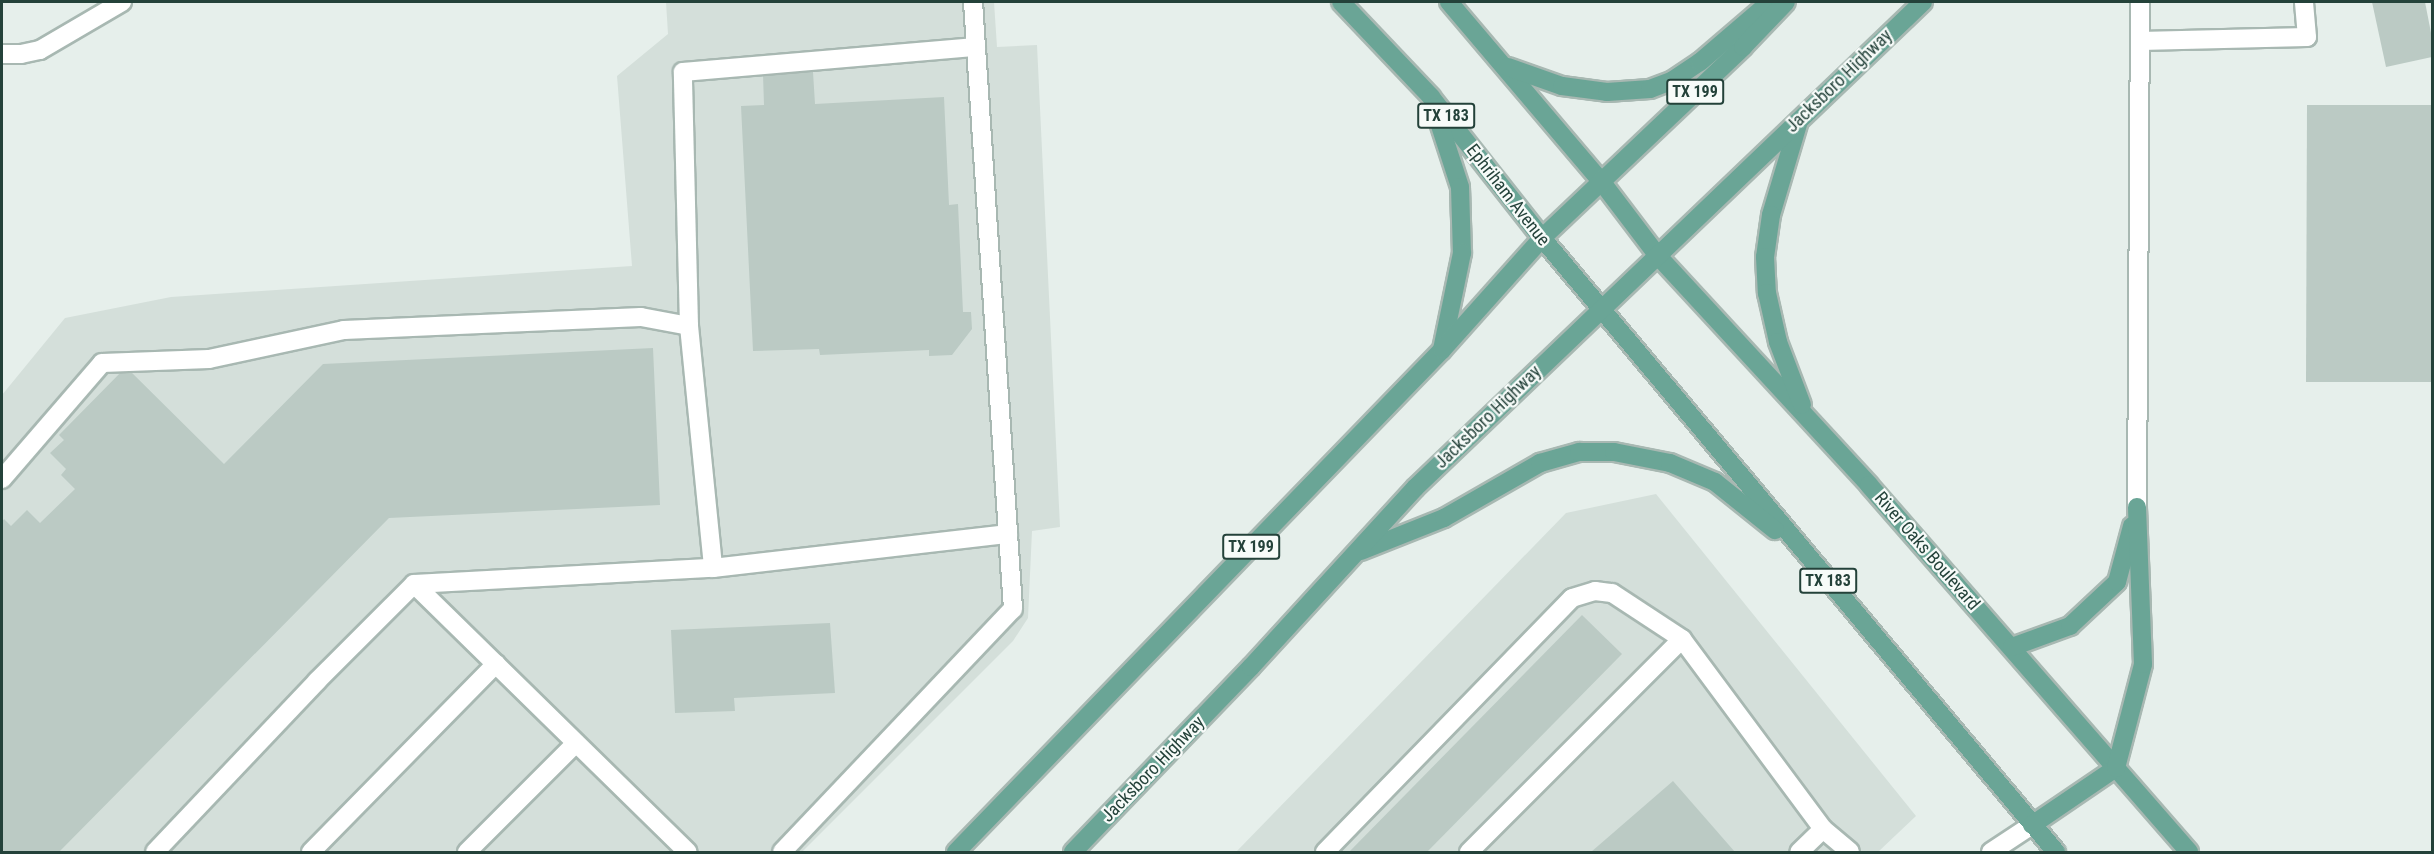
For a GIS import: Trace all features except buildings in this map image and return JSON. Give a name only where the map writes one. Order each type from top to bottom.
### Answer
[{"type":"main road","name":"Ephriham Avenue","points":[[1341,2],[1431,97],[1601,309]]},
{"type":"main road","points":[[1449,2],[1507,67],[1601,181],[1658,256]]},
{"type":"main road","points":[[1507,67],[1562,86],[1607,92],[1650,89],[1673,80],[1700,62],[1770,2]]},
{"type":"main road","name":"TX 199","points":[[956,852],[1442,350],[1542,238],[1743,47],[1786,2]]},
{"type":"main road","name":"Jacksboro Highway","points":[[1080,850],[1415,488],[1923,2]]},
{"type":"main road","points":[[1431,97],[1460,187],[1462,253],[1442,350]]},
{"type":"main road","points":[[1800,118],[1771,215],[1765,257],[1767,293],[1779,342],[1806,415]]},
{"type":"main road","name":"River Oaks Boulevard","points":[[1658,256],[1806,415],[2012,647],[2189,852]]},
{"type":"main road","name":"TX 183","points":[[1601,309],[2056,852]]},
{"type":"main road","points":[[1356,553],[1444,518],[1540,464],[1579,452],[1614,452],[1670,464],[1716,482],[1806,555]]},
{"type":"main road","points":[[2012,647],[2070,626],[2117,582],[2137,507]]},
{"type":"main road","points":[[2032,825],[2116,768],[2143,664],[2137,507]]},
{"type":"lane","points":[[2,54],[21,54],[40,50],[122,2]]},
{"type":"lane","points":[[782,852],[1012,609],[973,2]]},
{"type":"lane","points":[[2137,507],[2140,2]]},
{"type":"lane","points":[[2140,40],[2307,37],[2304,2]]},
{"type":"lane","points":[[713,568],[689,326],[683,72],[976,47]]},
{"type":"lane","points":[[2,479],[102,363],[209,359],[344,330],[641,317],[689,326]]},
{"type":"lane","points":[[155,852],[317,681],[414,584],[713,568],[1008,534]]},
{"type":"lane","points":[[414,584],[688,852]]},
{"type":"lane","points":[[1325,852],[1572,598],[1595,591],[1612,593],[1682,639],[1823,829],[1850,852]]},
{"type":"lane","points":[[1469,852],[1682,639]]},
{"type":"lane","points":[[311,852],[496,664]]},
{"type":"lane","points":[[467,852],[576,743]]},
{"type":"lane","points":[[1991,852],[2032,825]]},
{"type":"lane","points":[[1799,852],[1823,829]]},
{"type":"shaded area","points":[[666,2],[994,2],[997,47],[1037,45],[1060,527],[1032,531],[1028,618],[1013,641],[802,852],[2,852],[2,395],[65,318],[171,297],[632,266],[617,76],[668,34]]},
{"type":"shaded area","points":[[1656,494],[1916,816],[1878,852],[1236,852],[1566,513]]}]
